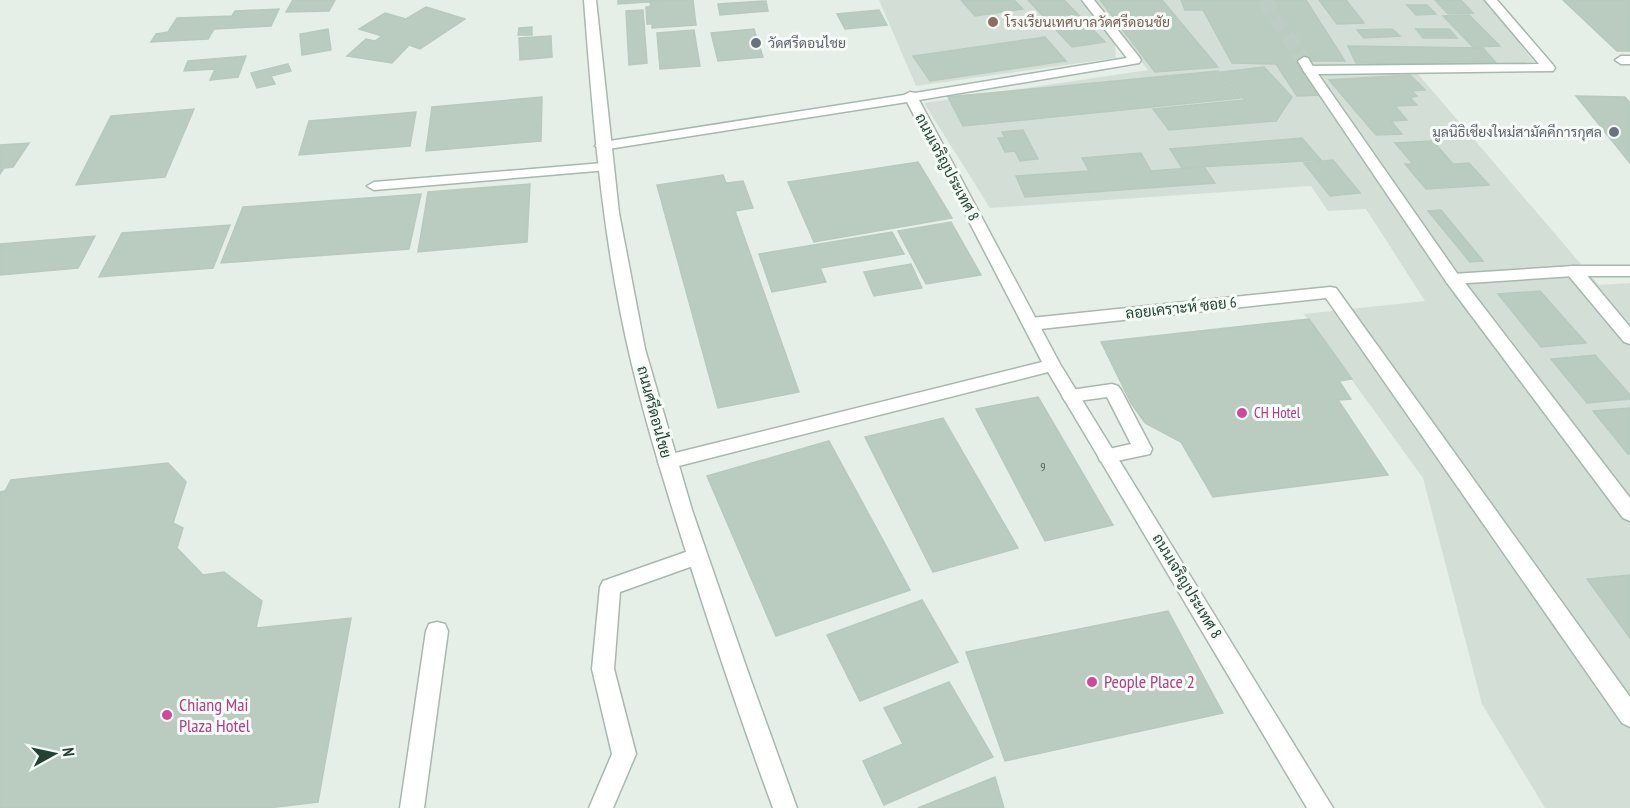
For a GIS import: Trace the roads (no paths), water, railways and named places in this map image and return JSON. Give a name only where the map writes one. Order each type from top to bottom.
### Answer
[{"type":"street","name":"ถนนศรีดอนไชย","points":[[590,0],[603,157],[623,285],[667,462],[734,670],[785,808]]},
{"type":"street","points":[[374,186],[603,157],[910,96],[1135,60],[1088,0]]},
{"type":"street","points":[[1491,0],[1549,68],[1306,65],[1453,279],[1630,513]]},
{"type":"street","name":"ถนนเจริญประเทศ 8","points":[[910,96],[1052,365],[1322,808]]},
{"type":"street","points":[[1453,279],[1630,271]]},
{"type":"street","points":[[1574,272],[1630,338]]},
{"type":"street","name":"ลอยเคราะห์ ซอย 6","points":[[1031,324],[1330,292],[1630,716]]},
{"type":"street","points":[[667,462],[1052,365]]},
{"type":"street","points":[[1071,396],[1112,390],[1143,449],[1107,456]]},
{"type":"street","points":[[601,808],[624,754],[603,669],[610,587],[697,556]]},
{"type":"street","points":[[412,808],[437,631]]},
{"type":"tunnel","points":[[1264,0],[1304,61]]},
{"type":"place","name":"โรงเรียนเทศบาลวัดศรีดอนชัย","points":[[993,22]]},
{"type":"place","name":"วัดศรีดอนไชย","points":[[756,43]]},
{"type":"place","name":"มูลนิธิเชียงใหม่สามัคคีการกุศล","points":[[1614,132]]},
{"type":"place","name":"CH Hotel","points":[[1242,413]]},
{"type":"place","name":"People Place 2","points":[[1092,682]]},
{"type":"place","name":"Chiang Mai Plaza Hotel","points":[[167,715]]}]
